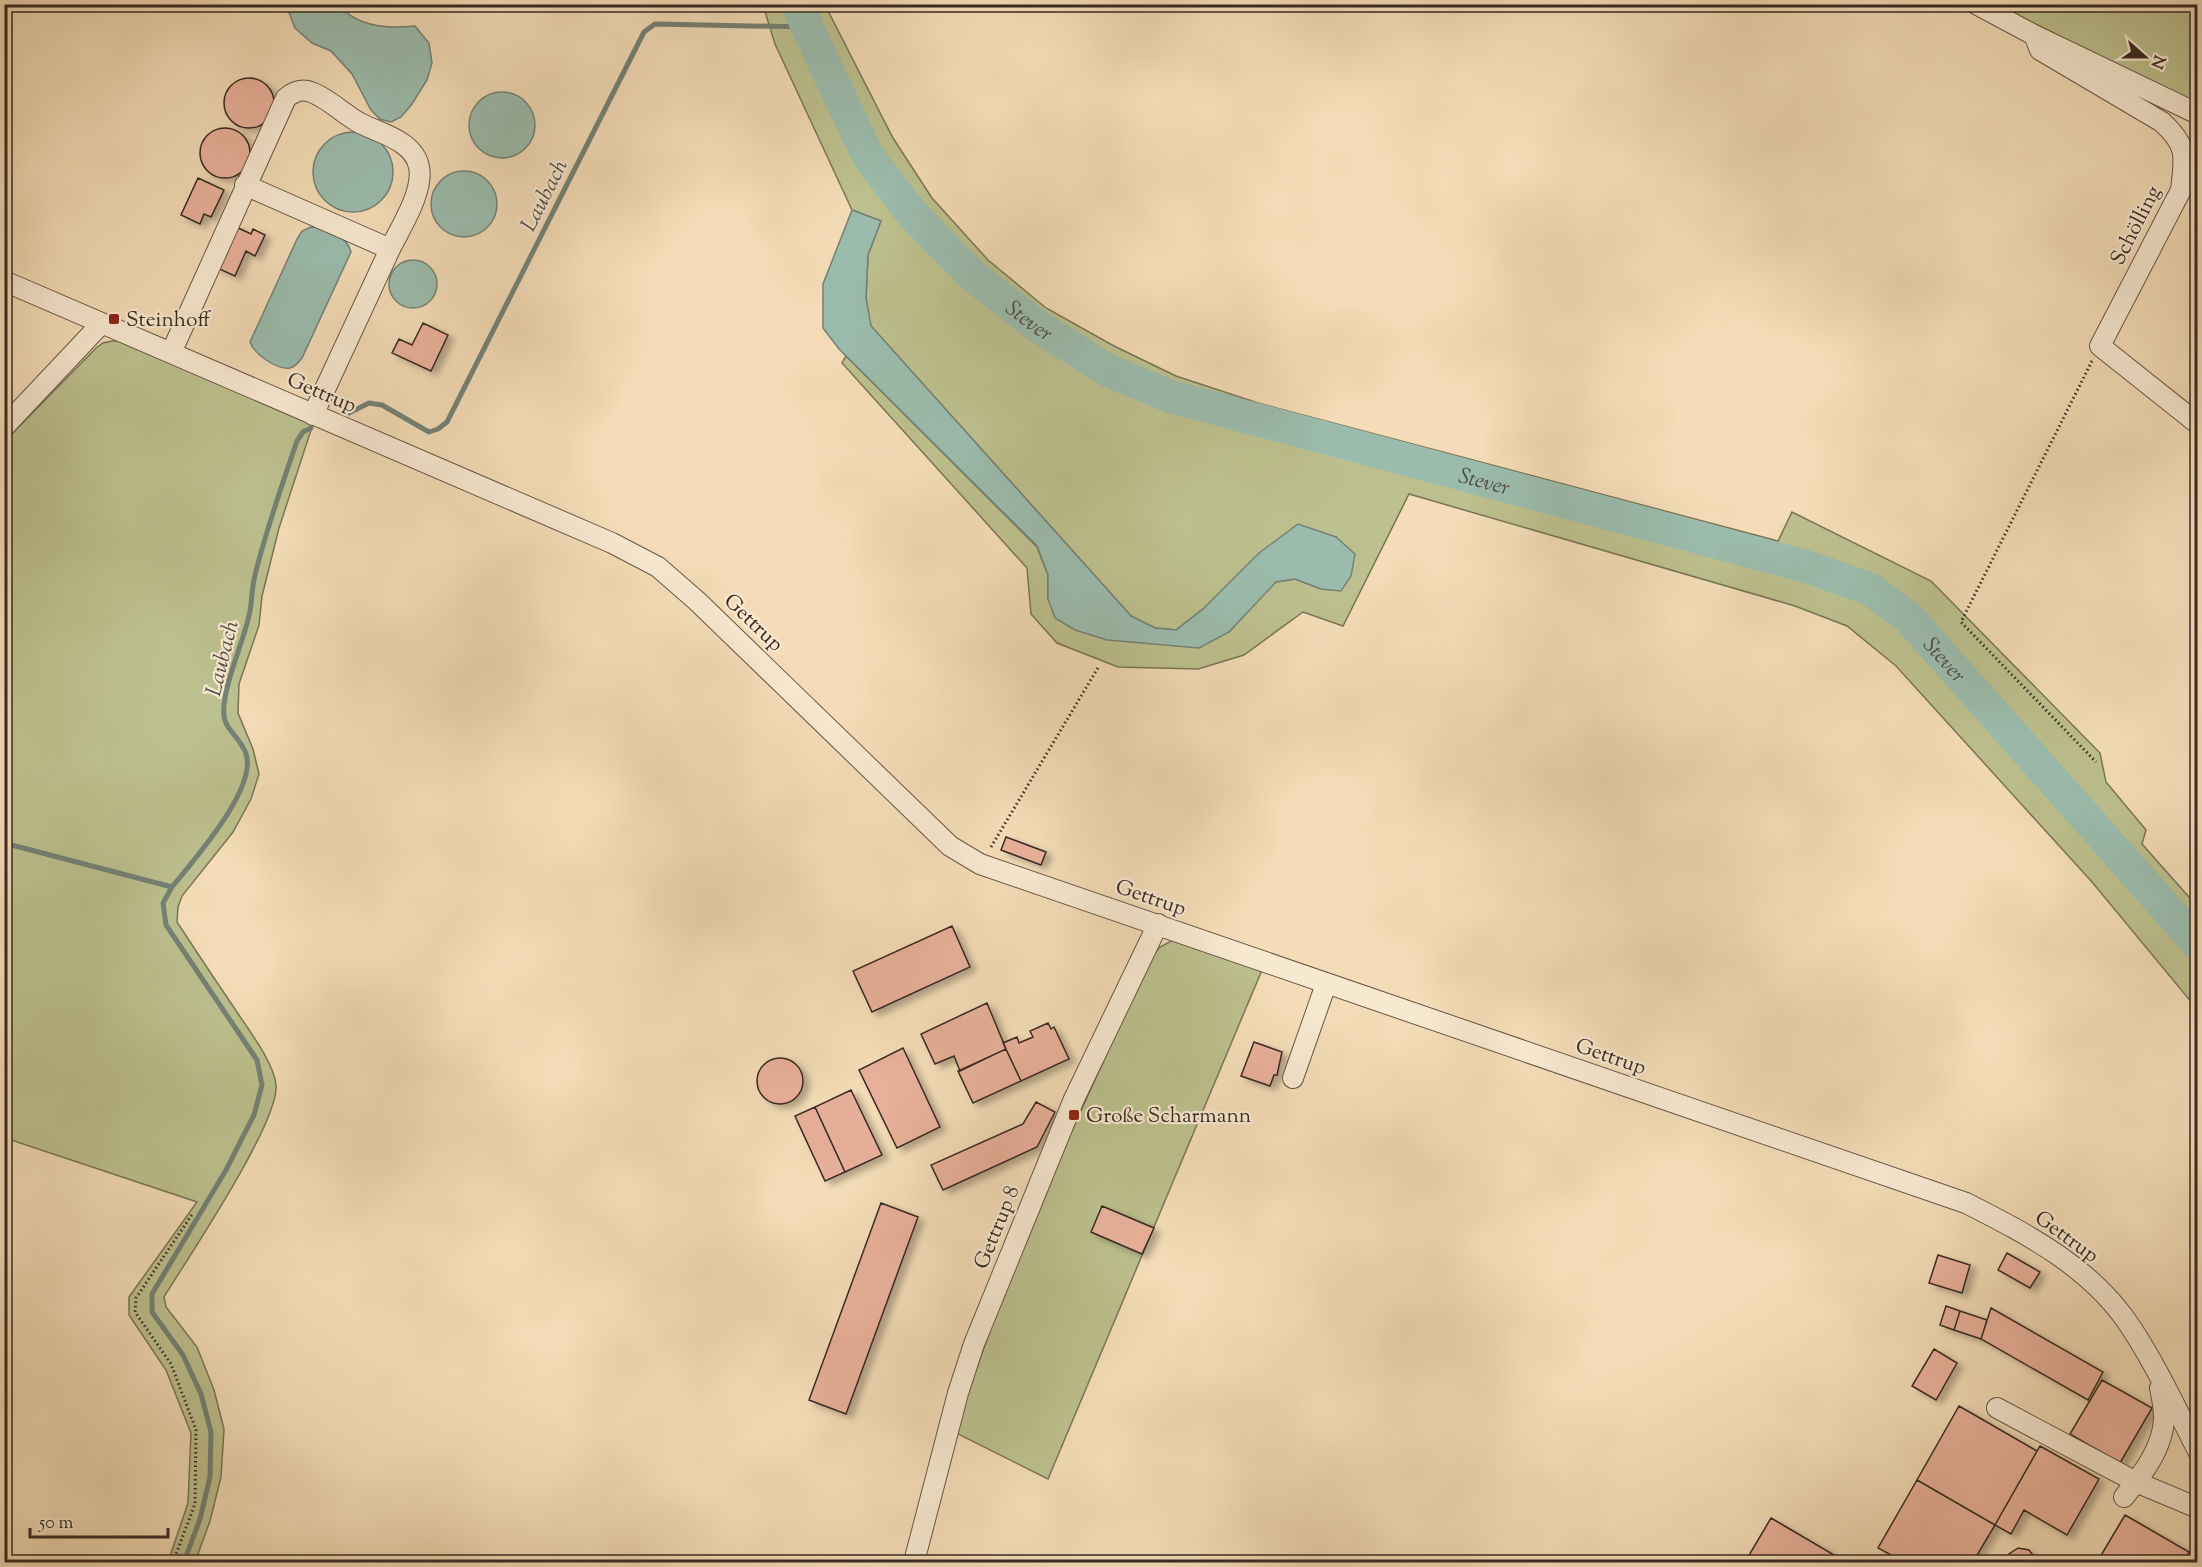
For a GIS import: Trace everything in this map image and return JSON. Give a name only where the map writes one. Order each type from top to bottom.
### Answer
[{"type":"street","name":"Schölling","points":[[1976,4],[2034,35],[2198,114]]},
{"type":"street","name":"Schölling","points":[[2034,35],[2040,50],[2162,122],[2178,138],[2184,161],[2181,190],[2100,346]]},
{"type":"street","points":[[171,353],[286,98],[294,91],[309,91],[358,122],[410,150],[419,166],[420,187],[314,415]]},
{"type":"street","points":[[245,185],[390,249]]},
{"type":"street","name":"Gettrup","points":[[4,281],[612,543],[658,567],[697,601],[950,846],[980,864],[1966,1203],[2048,1247],[2077,1269],[2107,1297],[2132,1328],[2198,1451]]},
{"type":"street","points":[[4,427],[102,323]]},
{"type":"street","points":[[2100,346],[2198,424]]},
{"type":"street","name":"Gettrup 8","points":[[914,1563],[958,1393],[974,1344],[1074,1099],[1158,924]]},
{"type":"street","points":[[1293,1078],[1326,984]]},
{"type":"street","points":[[2130,1489],[2156,1451],[2164,1419],[2159,1376]]},
{"type":"street","points":[[1997,1408],[2130,1489],[2198,1508]]},
{"type":"path","points":[[2096,762],[1961,622],[2100,346]]},
{"type":"path","points":[[980,864],[1099,666]]},
{"type":"path","points":[[173,1563],[195,1504],[196,1430],[171,1364],[135,1312],[136,1299],[193,1213]]},
{"type":"green space","points":[[763,5],[825,5],[893,138],[932,198],[988,260],[1046,308],[1114,346],[1176,376],[1258,403],[1778,541],[1792,512],[1931,581],[2100,753],[2106,782],[2146,830],[2142,844],[2197,906],[2197,1009],[2092,882],[1896,666],[1847,626],[1795,606],[1409,494],[1343,626],[1303,612],[1244,655],[1198,669],[1118,667],[1057,643],[1031,614],[1027,568],[842,363],[846,356],[1037,547],[1048,575],[1048,599],[1075,630],[1229,632],[1275,582],[1295,579],[1321,589],[1336,537],[1203,609],[1176,630],[1155,628],[1131,616],[870,325],[866,298],[868,255],[881,221],[852,210],[775,44]]},
{"type":"green space","points":[[1998,5],[2197,5],[2197,106]]},
{"type":"green space","points":[[112,341],[118,341],[313,424],[279,528],[262,596],[259,625],[239,684],[238,713],[253,749],[259,774],[251,799],[233,832],[182,896],[178,907],[177,922],[259,1045],[270,1066],[276,1085],[273,1103],[248,1158],[211,1223],[164,1297],[166,1307],[197,1347],[214,1390],[224,1429],[221,1477],[210,1521],[195,1562],[168,1562],[188,1503],[191,1433],[166,1370],[129,1315],[129,1297],[197,1202],[5,1138],[5,441],[96,348]]},
{"type":"green space","points":[[1173,940],[1262,970],[1048,1479],[954,1432],[1023,1238],[1150,959],[1160,947]]},
{"type":"shaded area","points":[[289,5],[339,5],[355,18],[374,25],[415,26],[429,43],[432,63],[427,80],[401,117],[391,122],[380,119],[371,110],[352,74],[331,51],[312,43],[295,28],[288,10]]},
{"type":"shaded area","points":[[502,92],[515,95],[525,102],[532,112],[535,125],[532,138],[525,148],[515,155],[502,158],[489,155],[479,148],[472,138],[469,125],[472,112],[479,102],[489,95]]},
{"type":"shaded area","points":[[353,132],[368,135],[381,144],[390,157],[393,172],[390,187],[381,200],[368,209],[353,212],[338,209],[325,200],[316,187],[313,172],[316,157],[325,144],[338,135]]},
{"type":"shaded area","points":[[458,171],[470,171],[482,176],[492,186],[497,204],[495,217],[482,232],[470,237],[458,237],[446,232],[436,222],[431,210],[431,198],[436,186],[446,176]]},
{"type":"shaded area","points":[[852,210],[881,221],[868,255],[866,298],[871,326],[1131,616],[1155,628],[1176,630],[1203,609],[1259,553],[1298,524],[1336,537],[1355,554],[1351,576],[1341,591],[1321,589],[1295,579],[1276,582],[1229,632],[1199,648],[1107,640],[1075,630],[1055,618],[1048,599],[1048,575],[1037,546],[839,349],[823,328],[823,284]]},
{"type":"shaded area","points":[[311,227],[323,229],[341,237],[351,252],[302,358],[294,367],[285,368],[267,360],[252,347],[250,342],[297,239],[302,231]]},
{"type":"shaded area","points":[[413,260],[430,267],[437,284],[430,301],[413,308],[396,301],[389,284],[396,267]]},
{"type":"building","points":[[249,78],[263,82],[270,89],[274,103],[270,117],[263,124],[249,128],[235,124],[228,117],[224,103],[228,89],[235,82]]},
{"type":"building","points":[[225,128],[243,135],[250,153],[243,171],[225,178],[207,171],[200,153],[207,135]]},
{"type":"building","points":[[198,178],[224,190],[211,217],[204,214],[200,224],[181,215]]},
{"type":"building","points":[[234,226],[251,234],[253,229],[265,235],[255,256],[246,251],[235,276],[215,267]]},
{"type":"building","points":[[423,323],[448,335],[431,371],[392,353],[399,339],[412,345]]},
{"type":"building","points":[[1006,837],[1046,852],[1041,865],[1001,850]]},
{"type":"building","points":[[952,926],[970,967],[872,1012],[853,971]]},
{"type":"building","points":[[987,1003],[1006,1049],[960,1071],[954,1056],[935,1064],[921,1034]]},
{"type":"building","points":[[1048,1023],[1051,1029],[1054,1027],[1069,1059],[1021,1081],[1003,1043],[1017,1037],[1019,1043],[1033,1037],[1030,1031]]},
{"type":"building","points":[[1254,1042],[1282,1052],[1277,1075],[1274,1075],[1270,1086],[1241,1076]]},
{"type":"building","points":[[903,1048],[940,1127],[897,1148],[859,1070]]},
{"type":"building","points":[[1006,1049],[1021,1081],[973,1103],[958,1071]]},
{"type":"building","points":[[780,1058],[796,1065],[803,1081],[796,1097],[780,1104],[764,1097],[757,1081],[764,1065]]},
{"type":"building","points":[[851,1090],[882,1155],[845,1172],[815,1107]]},
{"type":"building","points":[[1036,1102],[1055,1112],[1037,1147],[943,1190],[931,1165],[1023,1124]]},
{"type":"building","points":[[815,1107],[845,1172],[825,1181],[795,1116]]},
{"type":"building","points":[[881,1203],[918,1217],[846,1414],[809,1400]]},
{"type":"building","points":[[1102,1206],[1154,1228],[1142,1254],[1091,1232]]},
{"type":"building","points":[[2007,1253],[2040,1272],[2030,1288],[1998,1270]]},
{"type":"building","points":[[1938,1255],[1970,1265],[1962,1293],[1929,1283]]},
{"type":"building","points":[[1946,1306],[1960,1311],[1954,1330],[1940,1325]]},
{"type":"building","points":[[1991,1308],[2103,1372],[2088,1400],[1981,1339]]},
{"type":"building","points":[[1960,1311],[1987,1320],[1981,1339],[1954,1330]]},
{"type":"building","points":[[1934,1349],[1957,1363],[1936,1400],[1912,1386]]},
{"type":"building","points":[[2102,1380],[2152,1408],[2120,1463],[2070,1434]]},
{"type":"building","points":[[1959,1406],[2037,1451],[1995,1525],[1917,1480]]},
{"type":"building","points":[[2040,1446],[2099,1479],[2067,1535],[2024,1510],[2011,1534],[1995,1525]]},
{"type":"building","points":[[1917,1480],[1995,1525],[1973,1562],[1904,1562],[1878,1548]]},
{"type":"building","points":[[2125,1515],[2189,1552],[2183,1562],[2097,1562]]},
{"type":"building","points":[[1771,1518],[1846,1562],[1745,1562]]},
{"type":"building","points":[[2018,1548],[2029,1550],[2035,1562],[2006,1562],[2009,1554]]},
{"type":"waterway","name":"Stever","points":[[798,4],[868,156],[913,215],[974,277],[1036,325],[1107,370],[1169,396],[1808,567],[1870,589],[1909,618],[2198,944]]},
{"type":"waterway","name":"Laubach","points":[[349,413],[369,403],[382,405],[429,432],[447,422],[644,32],[655,24],[807,27]]},
{"type":"waterway","name":"Laubach","points":[[4,843],[172,887],[209,842],[234,802],[243,783],[247,766],[245,751],[224,717],[230,676],[250,611],[255,575],[274,508],[297,441],[303,432],[311,428]]},
{"type":"waterway","points":[[172,887],[163,903],[166,925],[257,1060],[262,1085],[254,1115],[226,1170],[152,1294],[152,1312],[183,1355],[201,1394],[211,1432],[210,1477],[200,1519],[184,1562]]},
{"type":"place","name":"Steinhoff","points":[[114,319]]},
{"type":"place","name":"Große Scharmann","points":[[1074,1115]]}]
